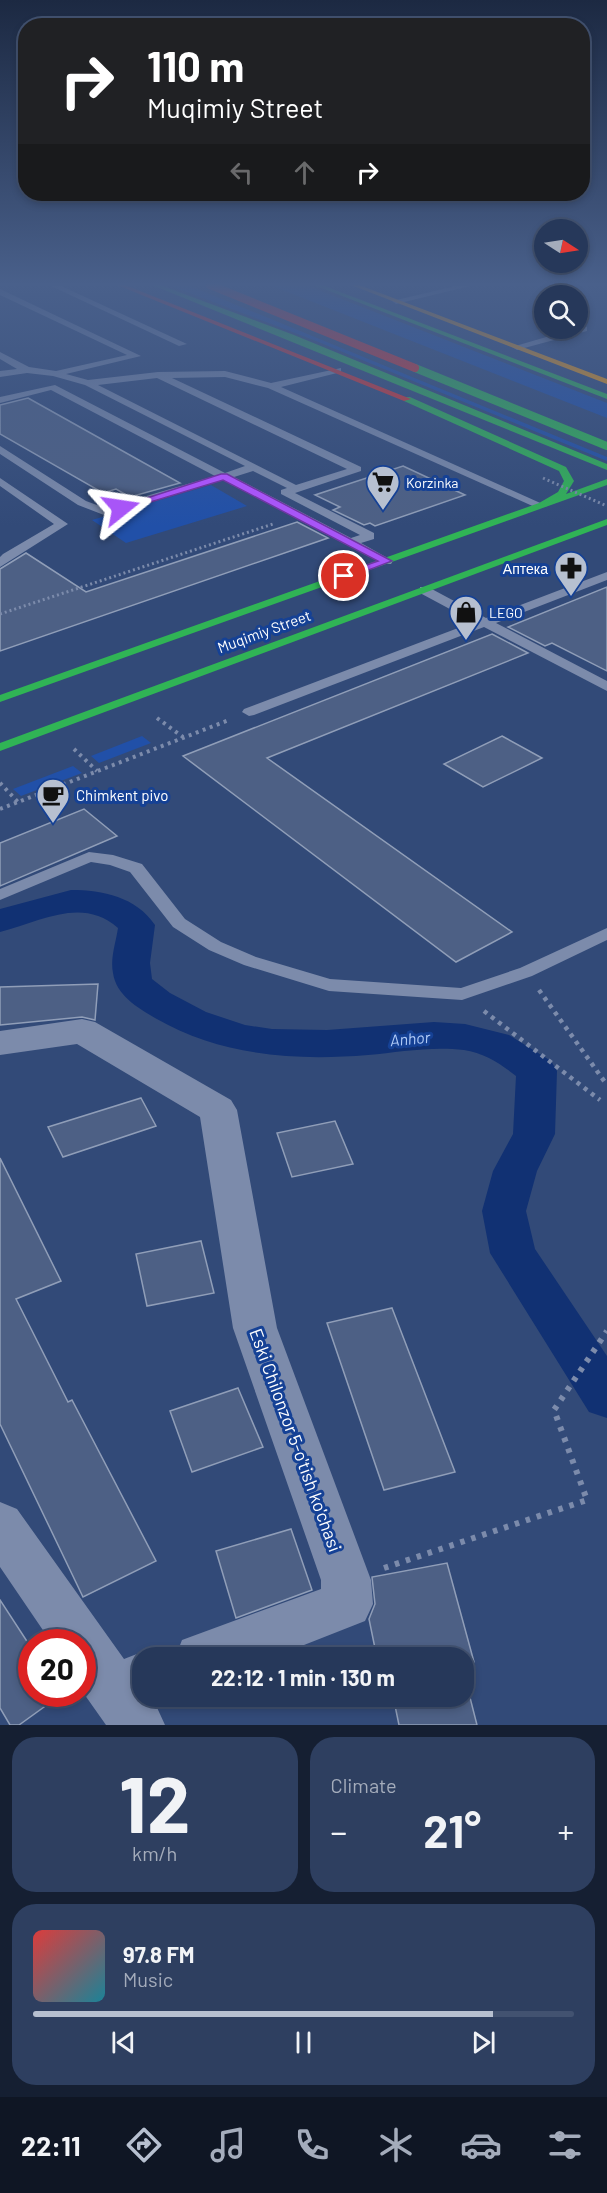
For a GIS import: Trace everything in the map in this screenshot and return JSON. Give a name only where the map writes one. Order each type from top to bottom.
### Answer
[{"type":"main road","points":[[326,366],[558,466],[568,475],[569,484],[557,497],[541,506]]},
{"type":"main road","points":[[361,366],[607,466]]},
{"type":"main road","points":[[408,366],[607,446]]},
{"type":"main road","points":[[525,366],[607,397]]},
{"type":"main road","points":[[565,366],[607,382]]},
{"type":"main road","name":"Muqimiy Street","points":[[0,699],[607,482]]},
{"type":"main road","name":"Muqimiy Street","points":[[0,747],[606,523]]},
{"type":"street","name":"Eski Chilonzor 5-o'tish ko'chasi","points":[[0,1043],[82,1031],[218,1110],[255,1328],[346,1580],[347,1604],[231,1647]]},
{"type":"street","points":[[0,1525],[72,1629]]},
{"type":"street","points":[[96,1659],[131,1698]]},
{"type":"lane","points":[[19,366],[27,370]]},
{"type":"lane","points":[[54,373],[90,366]]},
{"type":"lane","points":[[0,374],[27,370],[54,373],[88,383],[290,485]]},
{"type":"lane","points":[[271,386],[338,370]]},
{"type":"lane","points":[[88,383],[158,375],[225,374],[271,386],[541,506]]},
{"type":"lane","points":[[158,375],[357,469],[285,492],[370,536],[350,542]]},
{"type":"lane","points":[[0,391],[24,385],[35,391]]},
{"type":"lane","points":[[0,400],[52,387],[387,561]]},
{"type":"lane","points":[[0,449],[82,503],[104,512],[138,504],[255,467]]},
{"type":"lane","points":[[0,481],[62,524],[50,533],[12,551],[0,563]]},
{"type":"lane","points":[[249,712],[607,576]]},
{"type":"lane","points":[[424,590],[607,687]]},
{"type":"lane","points":[[573,669],[588,662]]},
{"type":"lane","points":[[0,895],[89,857],[113,860],[136,868],[179,923],[214,946],[250,961],[329,985],[462,994],[526,972],[603,941]]},
{"type":"path","points":[[543,478],[607,506]]},
{"type":"path","points":[[0,614],[299,516]]},
{"type":"path","points":[[252,531],[259,535]]},
{"type":"path","points":[[208,546],[215,549]]},
{"type":"path","points":[[163,561],[169,565]]},
{"type":"path","points":[[116,576],[122,580]]},
{"type":"path","points":[[67,592],[74,597]]},
{"type":"path","points":[[16,609],[23,614]]},
{"type":"path","points":[[0,809],[249,712]]},
{"type":"path","points":[[157,718],[184,738]]},
{"type":"path","points":[[74,749],[98,771]]},
{"type":"path","points":[[0,783],[19,802]]},
{"type":"path","points":[[526,972],[607,1084]]},
{"type":"path","points":[[462,994],[600,1100]]},
{"type":"path","points":[[346,1580],[587,1500],[554,1410],[607,1331]]},
{"type":"shaded area","points":[[375,366],[384,366],[607,457],[607,461]]},
{"type":"shaded area","points":[[474,366],[511,366],[607,403],[607,418]]},
{"type":"shaded area","points":[[211,485],[247,506],[126,543],[92,520]]},
{"type":"shaded area","points":[[142,736],[151,743],[99,763],[91,756]]},
{"type":"shaded area","points":[[73,766],[82,773],[21,796],[13,789]]},
{"type":"building","points":[[28,398],[180,483],[130,497],[116,489],[103,493],[0,434],[0,405]]},
{"type":"building","name":"Korzinka","points":[[403,466],[465,495],[375,526],[370,523],[364,525],[333,510],[340,507],[315,495]]},
{"type":"building","points":[[297,522],[328,538],[0,651],[0,569],[26,553],[86,592]]},
{"type":"building","points":[[607,587],[607,671],[552,643],[545,646],[508,627]]},
{"type":"building","points":[[492,634],[528,653],[267,758],[512,932],[456,962],[183,756]]},
{"type":"building","points":[[502,736],[542,758],[483,787],[444,764]]},
{"type":"building","points":[[84,809],[117,836],[0,886],[0,843]]},
{"type":"building","points":[[98,984],[95,1020],[82,1017],[0,1025],[0,987]]},
{"type":"building","points":[[141,1098],[156,1126],[63,1157],[48,1127]]},
{"type":"building","points":[[335,1121],[353,1164],[292,1177],[277,1133]]},
{"type":"building","points":[[0,1158],[61,1281],[16,1299],[68,1402],[72,1400],[156,1561],[83,1597],[0,1424]]},
{"type":"building","points":[[201,1241],[214,1293],[147,1306],[136,1254]]},
{"type":"building","points":[[392,1308],[455,1472],[384,1490],[327,1323]]},
{"type":"building","points":[[238,1388],[263,1447],[192,1472],[170,1411]]},
{"type":"building","points":[[291,1529],[312,1590],[236,1618],[216,1551]]},
{"type":"building","points":[[447,1563],[470,1647],[375,1647],[369,1619],[375,1604],[372,1577]]},
{"type":"building","points":[[0,1600],[19,1629],[18,1707],[44,1707],[19,1725],[10,1725],[0,1708]]},
{"type":"building","points":[[395,1707],[472,1707],[477,1725],[399,1725]]},
{"type":"waterway","name":"Anhor","points":[[0,921],[35,909],[71,901],[106,904],[122,912],[137,925],[131,969],[137,986],[167,1008],[192,1022],[218,1032],[245,1038],[299,1044],[455,1036],[495,1045],[512,1053],[537,1071],[534,1134],[515,1171],[504,1211],[513,1253],[607,1397]]},
{"type":"traffic: fast","points":[[360,366],[607,467]]},
{"type":"traffic: fast","points":[[525,366],[607,397]]},
{"type":"traffic: fast","points":[[415,368],[607,446]]},
{"type":"traffic: fast","points":[[407,399],[563,469],[569,481],[561,494],[541,506]]},
{"type":"traffic: fast","points":[[0,699],[607,482]]},
{"type":"traffic: fast","points":[[0,747],[607,522]]},
{"type":"traffic: slow","points":[[564,366],[607,382]]},
{"type":"traffic: jam","points":[[323,366],[407,399]]},
{"type":"traffic: jam","points":[[409,366],[415,368]]},
{"type":"place","name":"Korzinka","points":[[383,511]]},
{"type":"place","name":"Аптека","points":[[571,597]]},
{"type":"place","name":"LEGO","points":[[466,641]]},
{"type":"place","name":"Chimkent pivo","points":[[53,824]]},
{"type":"route","points":[[121,508],[224,476],[387,561],[344,576]]}]
